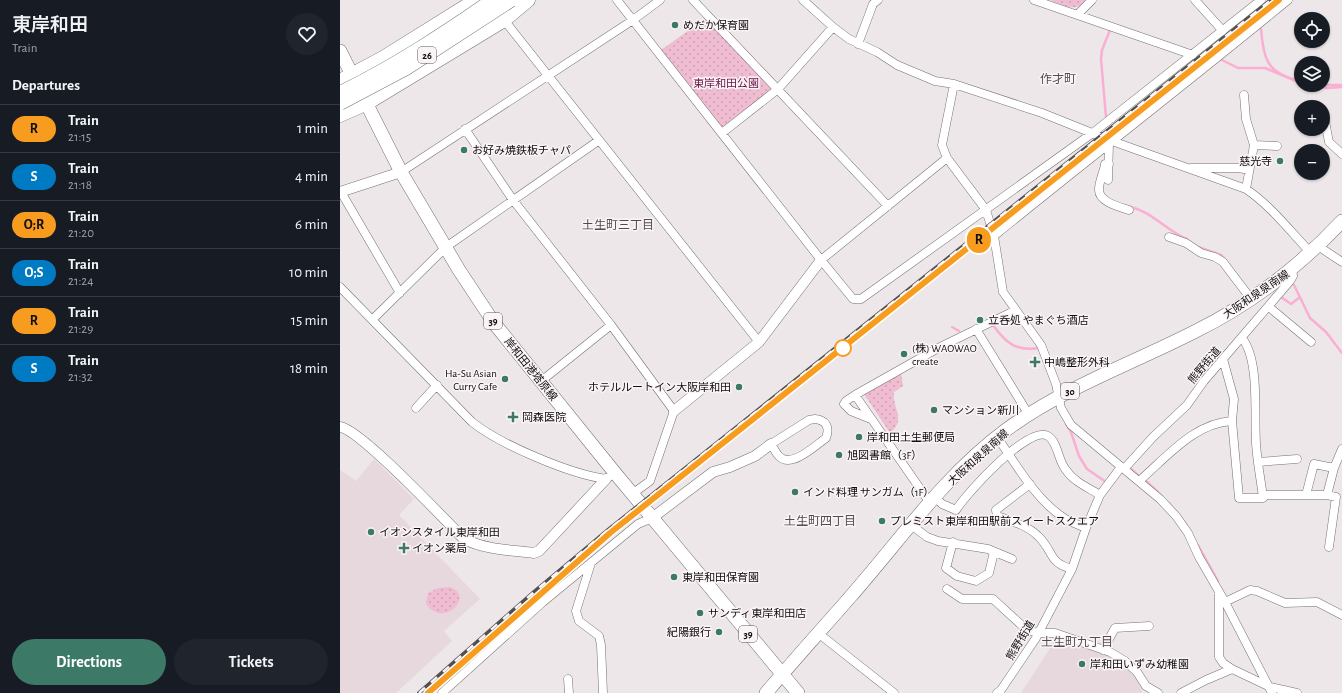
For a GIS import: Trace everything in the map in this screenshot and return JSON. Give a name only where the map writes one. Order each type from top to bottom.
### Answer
[{"type":"highway","name":"26","points":[[340,81],[402,47],[476,0]]},
{"type":"highway","name":"26","points":[[340,92],[381,71],[447,32],[493,0]]},
{"type":"highway","name":"26","points":[[340,103],[414,63],[510,0]]},
{"type":"highway","name":"26","points":[[340,115],[367,103],[504,20],[528,0]]},
{"type":"main road","name":"岸和田港塔原線","points":[[340,51],[353,74],[401,172],[446,247],[494,322],[611,476],[632,494],[798,693]]},
{"type":"main road","name":"大阪和泉泉南線","points":[[766,693],[851,596],[910,524],[968,463],[997,437],[1059,396],[1195,332],[1251,299],[1315,250],[1342,221]]},
{"type":"street","points":[[617,0],[853,299],[862,299],[1094,132],[1261,0]]},
{"type":"street","points":[[400,293],[341,192],[401,172],[633,20],[660,0]]},
{"type":"street","points":[[693,0],[888,206]]},
{"type":"street","points":[[803,0],[833,27],[858,44],[877,52],[897,65],[935,80],[954,84],[1042,113],[1094,132],[1110,142],[1246,189],[1256,196],[1315,250],[1342,262]]},
{"type":"street","points":[[858,44],[873,4],[878,0]]},
{"type":"street","points":[[1034,0],[1193,55]]},
{"type":"street","points":[[1078,14],[1092,0]]},
{"type":"street","points":[[1195,0],[1223,31]]},
{"type":"street","points":[[994,236],[1110,142],[1175,93],[1288,0]]},
{"type":"street","points":[[504,20],[598,141],[759,342]]},
{"type":"street","points":[[722,133],[778,89],[833,27]]},
{"type":"street","points":[[954,84],[942,144],[947,158],[986,210],[994,236],[1003,292],[1041,345],[1059,396],[1061,408],[1072,425],[1160,499],[1176,516],[1188,533],[1199,557],[1225,602],[1271,690]]},
{"type":"street","points":[[1244,95],[1246,119],[1254,146],[1246,189]]},
{"type":"street","points":[[465,129],[513,200],[611,325],[674,411]]},
{"type":"street","points":[[1328,136],[1329,142],[1342,154]]},
{"type":"street","points":[[373,320],[446,247],[598,141]]},
{"type":"street","points":[[1110,142],[1107,164],[1099,188],[1099,193],[1103,198],[1112,204],[1129,210]]},
{"type":"street","points":[[1254,146],[1277,146]]},
{"type":"street","points":[[632,494],[650,481],[674,411],[759,342],[821,260],[947,158]]},
{"type":"street","points":[[1107,164],[1108,180]]},
{"type":"street","points":[[1188,168],[1204,166],[1249,170]]},
{"type":"street","points":[[1169,237],[1186,243],[1201,253],[1215,257],[1223,262],[1251,299]]},
{"type":"street","name":"熊野街道","points":[[997,693],[1001,690],[1020,664],[1072,569],[1086,528],[1100,495],[1153,436],[1187,405],[1204,381],[1293,276],[1292,269]]},
{"type":"street","points":[[340,287],[472,422],[502,442],[591,476],[611,476]]},
{"type":"street","points":[[1269,306],[1311,342]]},
{"type":"street","points":[[871,419],[863,417],[846,407],[844,404],[855,395],[901,367],[1016,310]]},
{"type":"street","points":[[540,382],[611,325]]},
{"type":"street","points":[[976,329],[1029,415]]},
{"type":"street","points":[[1242,338],[1246,344],[1254,379],[1255,433],[1263,498]]},
{"type":"street","points":[[1224,359],[1234,399],[1232,421],[1239,498],[1263,498],[1266,495],[1327,495],[1336,497],[1329,546]]},
{"type":"street","points":[[416,408],[437,385]]},
{"type":"street","points":[[855,395],[871,419],[932,500],[956,510],[986,474],[1009,454],[1036,434],[1048,436],[1053,442],[1060,462],[1067,472],[1076,480],[1100,495]]},
{"type":"street","points":[[442,693],[543,602],[591,562],[638,524],[652,518],[713,472],[730,467],[755,456],[771,444],[809,420],[820,419],[828,426],[826,438],[793,461],[785,461],[779,457],[771,444]]},
{"type":"street","points":[[1139,481],[1194,433],[1218,422],[1232,421]]},
{"type":"street","points":[[340,427],[351,432],[383,459],[464,539],[474,544],[534,553],[539,551],[611,476]]},
{"type":"street","points":[[997,437],[1030,484],[1048,505],[1063,518],[1086,528]]},
{"type":"street","points":[[1327,495],[1334,468],[1342,449]]},
{"type":"street","points":[[1258,462],[1297,459]]},
{"type":"street","points":[[1306,495],[1314,464],[1334,468]]},
{"type":"street","points":[[1030,484],[996,510],[997,516],[1020,524],[1039,536],[1047,546],[1055,562],[1061,566],[1072,569]]},
{"type":"street","points":[[910,524],[927,537],[938,541],[953,542],[994,552],[1012,559]]},
{"type":"street","points":[[953,542],[946,568],[957,576],[976,581],[989,573],[994,552]]},
{"type":"street","points":[[591,562],[576,612],[579,621],[599,636],[601,645],[603,693]]},
{"type":"street","points":[[947,589],[962,599],[993,599],[1026,630],[1038,633],[1055,633],[1103,650],[1125,661],[1137,672],[1146,686],[1158,693]]},
{"type":"street","points":[[1225,602],[1250,590],[1257,591],[1285,603],[1317,602],[1342,615]]},
{"type":"street","points":[[1219,593],[1219,657],[1223,663],[1232,670],[1271,690],[1297,693]]},
{"type":"street","points":[[1103,650],[1115,628],[1149,626]]},
{"type":"street","points":[[818,633],[894,693]]},
{"type":"street","points":[[1181,693],[1192,686],[1232,670]]},
{"type":"street","points":[[568,679],[569,693]]},
{"type":"shaded area","points":[[374,459],[414,499],[399,515],[480,599],[444,631],[452,641],[396,693],[340,693],[340,470],[356,481]]},
{"type":"shaded area","name":"岸和田いずみ幼稚園","points":[[1058,636],[1105,653],[1128,667],[1144,688],[1141,693],[1021,693]]},
{"type":"green space","points":[[1050,0],[1088,0],[1078,6],[1070,7]]},
{"type":"green space","name":"東岸和田公園","points":[[706,18],[774,90],[723,129],[661,50]]},
{"type":"green space","points":[[901,373],[903,386],[894,392],[898,423],[890,433],[864,394]]},
{"type":"green space","points":[[450,587],[457,591],[460,597],[454,608],[448,612],[441,613],[433,611],[426,604],[428,593],[438,588]]},
{"type":"waterway","points":[[1261,29],[1264,49],[1269,64],[1274,70],[1294,79]]},
{"type":"waterway","points":[[1106,117],[1101,59],[1102,50],[1110,30]]},
{"type":"waterway","points":[[1222,60],[1238,68],[1265,68],[1294,80]]},
{"type":"waterway","points":[[1330,85],[1342,85]]},
{"type":"waterway","points":[[1330,88],[1342,87]]},
{"type":"waterway","points":[[1130,207],[1138,209],[1187,239]]},
{"type":"waterway","points":[[1198,247],[1221,255],[1224,258]]},
{"type":"waterway","points":[[1294,285],[1310,318],[1326,332],[1342,353]]},
{"type":"waterway","points":[[1281,297],[1291,304],[1300,297]]},
{"type":"waterway","points":[[993,325],[1007,341],[1017,347],[1030,349],[1038,348],[1039,350]]},
{"type":"waterway","points":[[952,327],[959,331]]},
{"type":"waterway","points":[[1066,424],[1071,432],[1079,456],[1087,469],[1106,482]]},
{"type":"waterway","points":[[1130,468],[1139,476]]},
{"type":"waterway","points":[[1146,481],[1158,492]]},
{"type":"waterway","points":[[1169,503],[1186,524]]},
{"type":"waterway","points":[[1198,545],[1218,581]]},
{"type":"railway","points":[[419,693],[534,592],[608,530],[1271,0]]},
{"type":"railway","points":[[526,607],[547,589]]},
{"type":"train","name":"R","points":[[428,693],[610,533],[1279,0]]},
{"type":"place","name":"めだか保育園","points":[[675,25]]},
{"type":"place","name":"お好み焼鉄板チャパ","points":[[464,150]]},
{"type":"place","name":"慈光寺","points":[[1280,161]]},
{"type":"place","name":"立呑処 やまぐち酒店","points":[[980,320]]},
{"type":"place","name":"(株) WAOWAO create","points":[[904,354]]},
{"type":"place","name":"中嶋整形外科","points":[[1035,362]]},
{"type":"place","name":"Ha-Su Asian Curry Cafe","points":[[505,379]]},
{"type":"place","name":"ホテルルートイン大阪岸和田","points":[[739,387]]},
{"type":"place","name":"マンション新川","points":[[934,410]]},
{"type":"place","name":"岡森医院","points":[[513,417]]},
{"type":"place","name":"岸和田土生郵便局","points":[[859,437]]},
{"type":"place","name":"旭図書館（3F）","points":[[839,455]]},
{"type":"place","name":"インド料理 サンガム（1F）","points":[[795,492]]},
{"type":"place","name":"プレミスト東岸和田駅前スイートスクエア","points":[[882,521]]},
{"type":"place","name":"イオンスタイル東岸和田","points":[[371,532]]},
{"type":"place","name":"イオン薬局","points":[[404,548]]},
{"type":"place","name":"東岸和田保育園","points":[[674,577]]},
{"type":"place","name":"サンディ東岸和田店","points":[[700,613]]},
{"type":"place","name":"紀陽銀行","points":[[719,632]]},
{"type":"place","name":"岸和田いずみ幼稚園","points":[[1082,664]]},
{"type":"district","name":"作才町","points":[[1058,79]]},
{"type":"district","name":"土生町三丁目","points":[[618,225]]},
{"type":"district","name":"土生町四丁目","points":[[820,521]]},
{"type":"district","name":"土生町九丁目","points":[[1077,642]]}]
